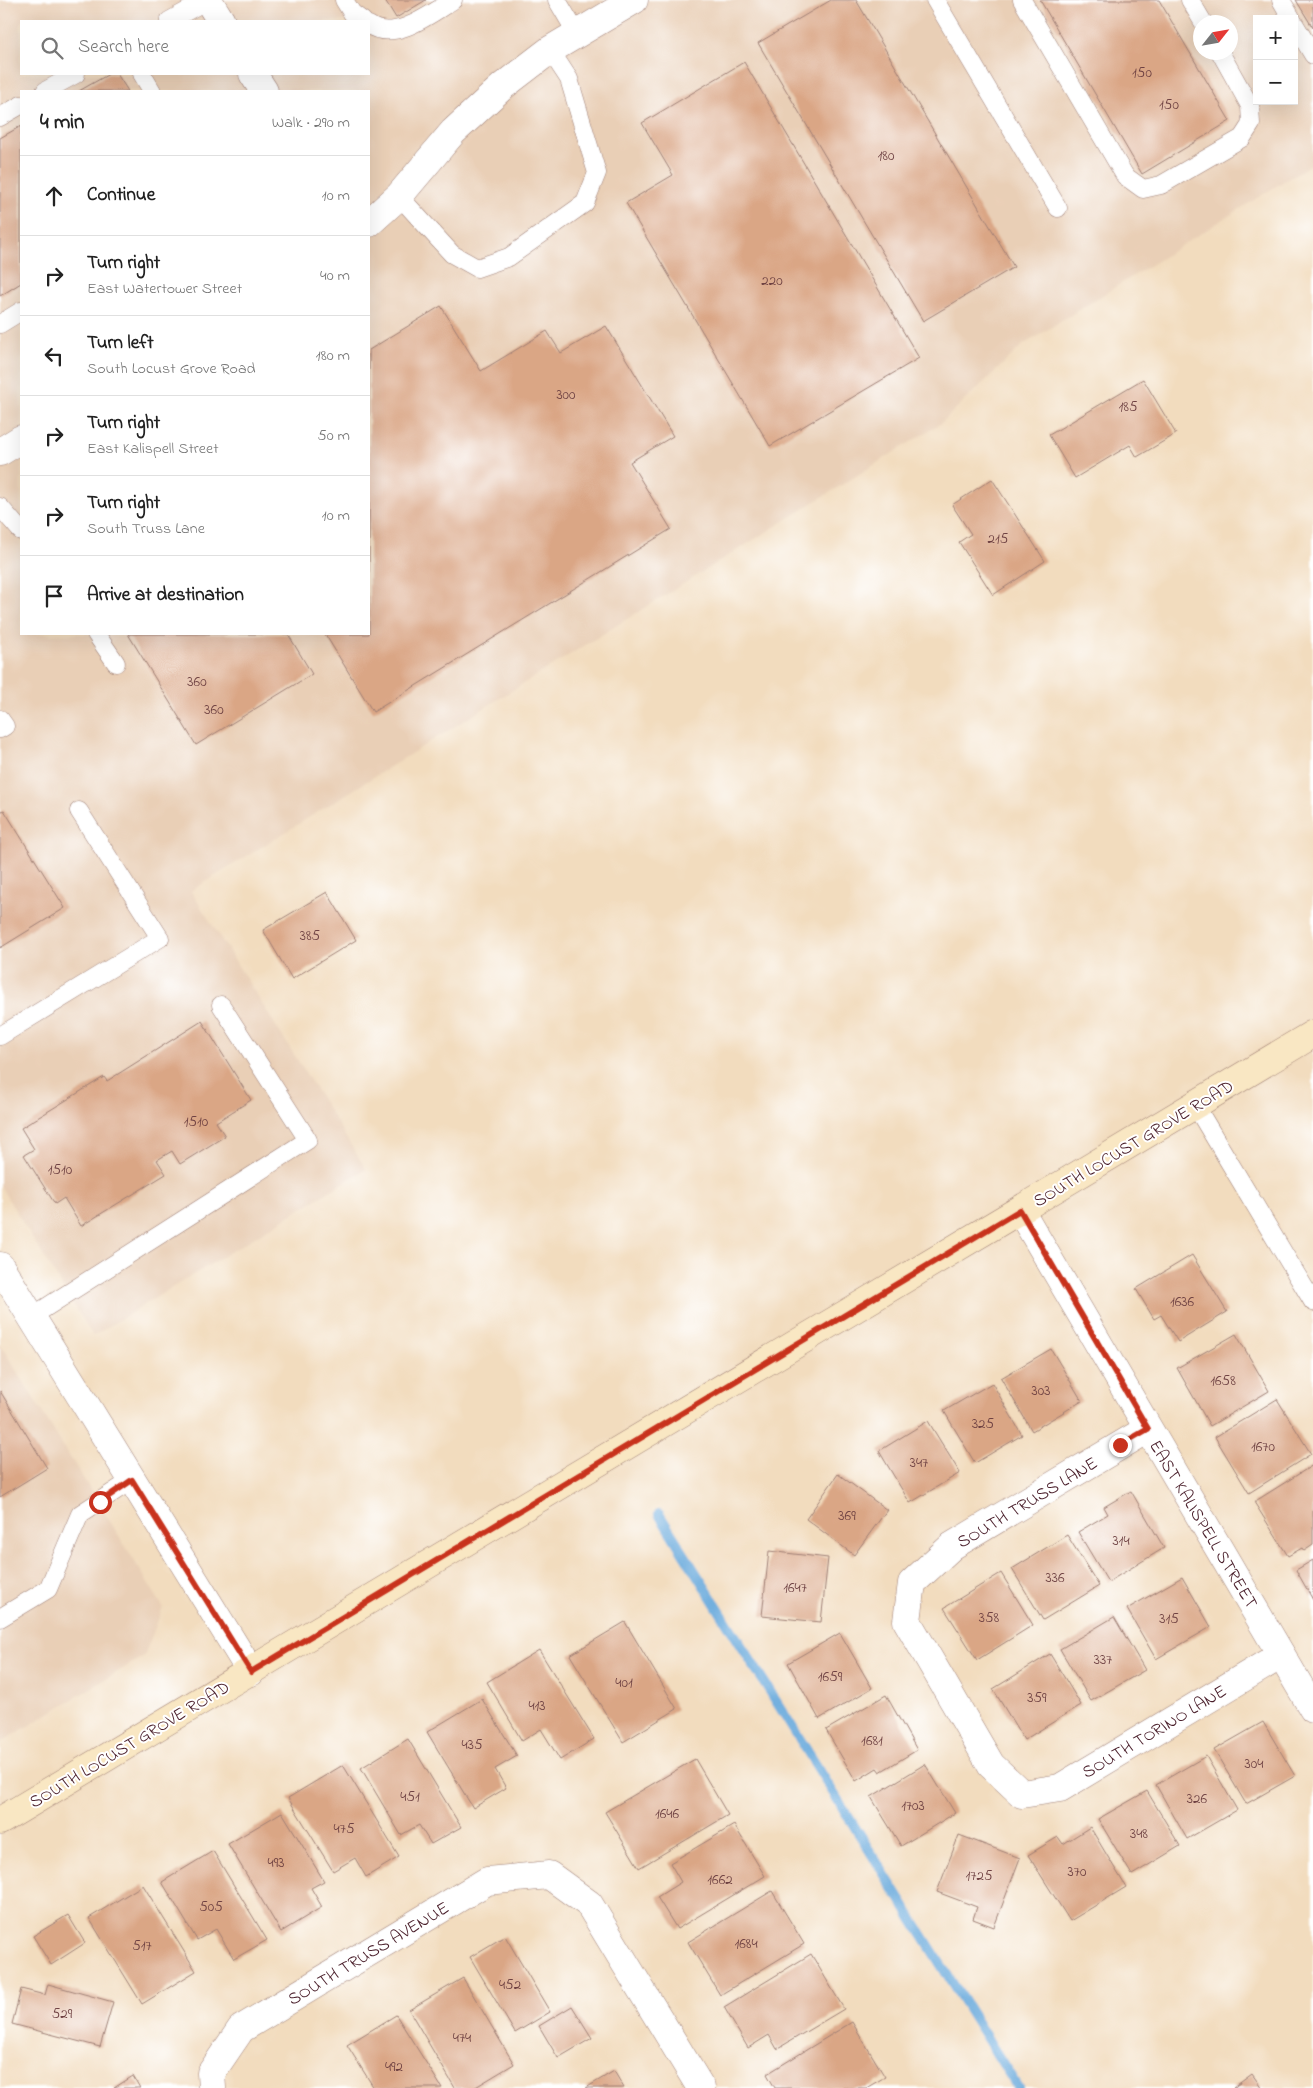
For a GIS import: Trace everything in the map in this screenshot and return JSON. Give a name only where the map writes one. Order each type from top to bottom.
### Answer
[{"type":"main road","name":"SOUTH LOCUST GROVE ROAD","points":[[0,1821],[1313,1034]]},
{"type":"street","points":[[208,0],[220,20]]},
{"type":"street","points":[[370,219],[399,196],[453,132],[503,86],[550,50],[634,0]]},
{"type":"street","points":[[253,75],[263,90]]},
{"type":"street","points":[[0,452],[20,440]]},
{"type":"street","name":"EAST KALISPELL STREET","points":[[1020,1210],[1313,1708]]},
{"type":"street","points":[[0,1266],[251,1672]]},
{"type":"street","name":"SOUTH TRUSS LANE","points":[[1022,1794],[991,1765],[907,1621],[912,1582],[952,1546],[1148,1429]]},
{"type":"street","name":"SOUTH TORINO LANE","points":[[1022,1794],[1060,1788],[1282,1655]]},
{"type":"street","name":"SOUTH TRUSS AVENUE","points":[[211,2080],[241,2029],[487,1881],[549,1874],[589,1904],[701,2088]]},
{"type":"lane","points":[[171,20],[208,0]]},
{"type":"lane","points":[[344,0],[352,13],[362,20]]},
{"type":"lane","points":[[370,26],[372,28],[394,31],[413,24],[453,0]]},
{"type":"lane","points":[[557,0],[577,34]]},
{"type":"lane","points":[[935,0],[1058,208]]},
{"type":"lane","points":[[1022,0],[1125,176],[1143,189],[1161,184],[1242,138],[1251,124],[1250,106],[1224,60]]},
{"type":"lane","points":[[1190,0],[1199,15]]},
{"type":"lane","points":[[1281,0],[1290,15]]},
{"type":"lane","points":[[1298,30],[1313,55]]},
{"type":"lane","points":[[399,196],[452,254],[477,268],[509,257],[585,203],[597,173],[568,78],[550,50]]},
{"type":"lane","points":[[47,90],[74,75]]},
{"type":"lane","points":[[143,75],[151,90]]},
{"type":"lane","points":[[0,116],[20,106]]},
{"type":"lane","points":[[0,324],[20,312]]},
{"type":"lane","points":[[0,507],[20,530]]},
{"type":"lane","points":[[97,635],[116,663]]},
{"type":"lane","points":[[0,719],[5,726],[0,729]]},
{"type":"lane","points":[[0,1036],[160,938],[79,811]]},
{"type":"lane","points":[[31,1317],[308,1140],[221,1005]]},
{"type":"lane","points":[[1195,1105],[1313,1302]]},
{"type":"lane","points":[[0,1618],[48,1589],[80,1514],[132,1480]]},
{"type":"shaded area","points":[[0,0],[1313,0],[1313,163],[1023,345],[941,423],[191,891],[366,1169],[93,1336],[0,1186]]},
{"type":"shaded area","points":[[0,1344],[163,1607],[144,1656],[0,1743]]},
{"type":"building","points":[[385,0],[426,0],[396,18]]},
{"type":"building","points":[[831,0],[856,0],[1014,267],[923,321],[758,43]]},
{"type":"building","points":[[1040,0],[1159,0],[1230,121],[1142,174]]},
{"type":"building","points":[[1296,0],[1313,0],[1313,28]]},
{"type":"building","points":[[744,62],[919,358],[770,446],[626,203],[673,175],[642,123]]},
{"type":"building","points":[[107,75],[118,75],[127,90],[81,90]]},
{"type":"building","points":[[20,127],[20,284],[0,296],[0,138]]},
{"type":"building","points":[[441,306],[481,371],[547,331],[561,353],[606,326],[673,436],[630,462],[671,529],[373,712],[326,635],[370,635],[370,349]]},
{"type":"building","points":[[1143,379],[1176,434],[1137,457],[1130,445],[1075,478],[1049,435]]},
{"type":"building","points":[[992,479],[1045,561],[993,595],[959,542],[971,534],[952,505]]},
{"type":"building","points":[[129,635],[289,635],[312,674],[196,745]]},
{"type":"building","points":[[4,810],[65,908],[0,948],[0,812]]},
{"type":"building","points":[[327,892],[356,940],[292,979],[263,930]]},
{"type":"building","points":[[202,1021],[251,1100],[216,1122],[225,1136],[180,1164],[172,1151],[157,1160],[166,1174],[81,1226],[64,1198],[55,1204],[24,1155],[34,1149],[21,1128],[104,1077],[107,1081]]},
{"type":"building","points":[[1192,1255],[1227,1312],[1178,1342],[1161,1315],[1154,1319],[1136,1289]]},
{"type":"building","points":[[1236,1334],[1269,1391],[1210,1426],[1177,1368]]},
{"type":"building","points":[[1051,1349],[1082,1401],[1032,1431],[1001,1378]]},
{"type":"building","points":[[992,1383],[1022,1435],[975,1463],[944,1411]]},
{"type":"building","points":[[0,1391],[47,1468],[0,1497]]},
{"type":"building","points":[[1277,1399],[1311,1454],[1249,1493],[1215,1437]]},
{"type":"building","points":[[928,1421],[960,1473],[910,1503],[879,1451]]},
{"type":"building","points":[[1313,1465],[1313,1545],[1304,1551],[1302,1548],[1288,1556],[1254,1502]]},
{"type":"building","points":[[838,1474],[887,1510],[854,1555],[806,1519]]},
{"type":"building","points":[[1131,1491],[1164,1548],[1108,1582],[1078,1532],[1108,1514],[1104,1507]]},
{"type":"building","points":[[1067,1535],[1099,1586],[1043,1620],[1012,1569]]},
{"type":"building","points":[[769,1551],[828,1558],[821,1622],[762,1616]]},
{"type":"building","points":[[1313,1560],[1313,1600],[1296,1570]]},
{"type":"building","points":[[1001,1573],[1033,1625],[977,1660],[944,1608]]},
{"type":"building","points":[[1182,1577],[1211,1627],[1156,1659],[1127,1609]]},
{"type":"building","points":[[1114,1617],[1145,1670],[1091,1701],[1060,1649]]},
{"type":"building","points":[[625,1622],[677,1709],[623,1742],[570,1655]]},
{"type":"building","points":[[840,1633],[872,1688],[819,1719],[788,1663]]},
{"type":"building","points":[[539,1650],[594,1739],[560,1760],[541,1729],[522,1741],[487,1682]]},
{"type":"building","points":[[1050,1654],[1081,1705],[1024,1740],[993,1689]]},
{"type":"building","points":[[886,1695],[917,1750],[880,1772],[877,1768],[856,1781],[826,1730]]},
{"type":"building","points":[[482,1699],[517,1756],[495,1769],[506,1788],[473,1808],[427,1732]]},
{"type":"building","points":[[1263,1722],[1295,1776],[1246,1804],[1214,1750]]},
{"type":"building","points":[[408,1739],[461,1827],[431,1844],[419,1825],[401,1835],[361,1768]]},
{"type":"building","points":[[1206,1756],[1237,1810],[1187,1839],[1156,1785]]},
{"type":"building","points":[[695,1759],[728,1815],[639,1868],[605,1812]]},
{"type":"building","points":[[925,1764],[955,1813],[901,1846],[871,1797]]},
{"type":"building","points":[[343,1765],[399,1857],[366,1877],[355,1858],[333,1871],[288,1798]]},
{"type":"building","points":[[1147,1791],[1180,1846],[1132,1875],[1098,1819]]},
{"type":"building","points":[[282,1812],[324,1881],[311,1888],[322,1907],[281,1932],[228,1844]]},
{"type":"building","points":[[734,1825],[765,1876],[677,1929],[657,1897],[681,1882],[670,1863]]},
{"type":"building","points":[[1090,1827],[1126,1887],[1070,1921],[1028,1855],[1058,1837],[1063,1844]]},
{"type":"building","points":[[959,1835],[1020,1858],[994,1927],[973,1919],[977,1907],[937,1892]]},
{"type":"building","points":[[213,1851],[267,1940],[234,1959],[216,1929],[197,1940],[162,1882]]},
{"type":"building","points":[[143,1885],[196,1971],[142,2004],[89,1918]]},
{"type":"building","points":[[772,1891],[804,1944],[720,1995],[688,1942]]},
{"type":"building","points":[[68,1915],[85,1943],[51,1965],[33,1936]]},
{"type":"building","points":[[505,1936],[550,2012],[515,2033],[470,1957]]},
{"type":"building","points":[[811,1954],[844,2009],[777,2049],[769,2035],[748,2048],[724,2007]]},
{"type":"building","points":[[463,1978],[514,2064],[474,2088],[455,2088],[409,2010]]},
{"type":"building","points":[[48,1984],[113,2002],[100,2047],[12,2024],[21,1989],[45,1995]]},
{"type":"building","points":[[572,2006],[592,2038],[558,2058],[539,2026]]},
{"type":"building","points":[[396,2015],[442,2088],[374,2088],[347,2045]]},
{"type":"building","points":[[852,2022],[885,2077],[866,2088],[775,2088],[767,2074]]},
{"type":"building","points":[[614,2071],[624,2088],[586,2088]]},
{"type":"building","points":[[1252,2074],[1262,2088],[1233,2088]]},
{"type":"building","points":[[133,2076],[140,2088],[114,2088]]},
{"type":"waterway","points":[[659,1514],[1018,2088]]},
{"type":"route","points":[[100,1502],[132,1480],[251,1672],[1020,1210],[1148,1429],[1120,1445]]}]
